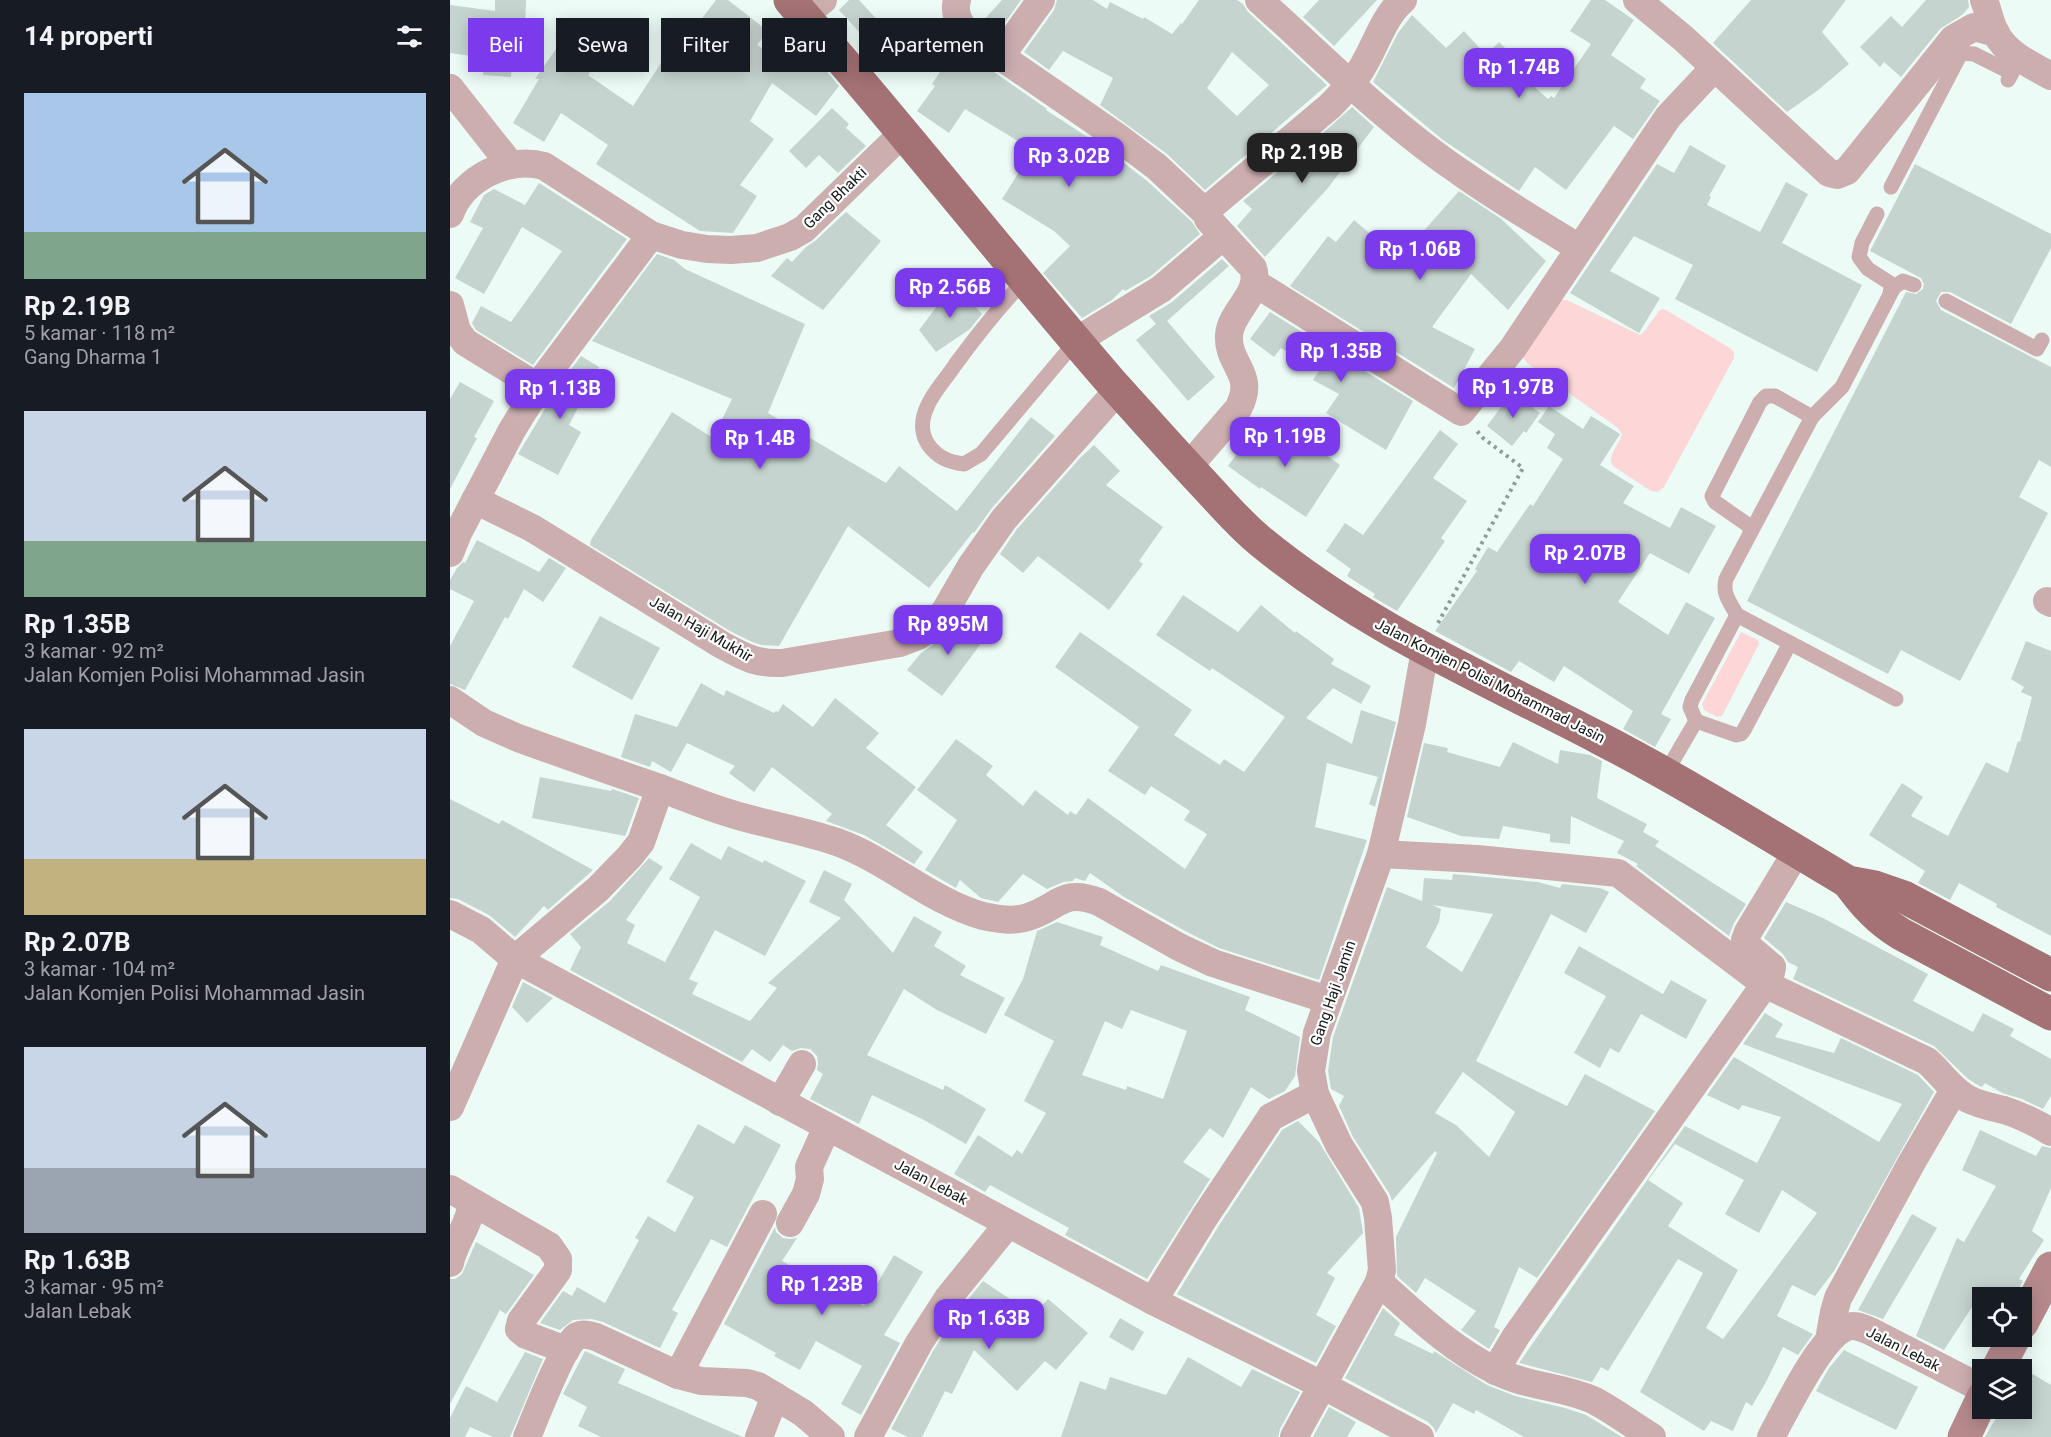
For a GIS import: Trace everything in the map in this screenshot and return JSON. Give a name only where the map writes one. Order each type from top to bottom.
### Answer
[{"type":"main road","name":"Jalan Komjen Polisi Mohammad Jasin","points":[[806,5],[904,132],[1118,390],[1256,538],[1288,563],[1368,618],[1425,650],[1665,774],[1848,882],[1891,891],[2051,975]]},
{"type":"main road","name":"Jalan Komjen Polisi Mohammad Jasin","points":[[1848,882],[1863,903],[1883,922],[1901,934],[2051,1014]]},
{"type":"main road","points":[[2032,1304],[2051,1268]]},
{"type":"main road","points":[[1964,1437],[1973,1419]]},
{"type":"street","points":[[1005,50],[1041,0]]},
{"type":"street","points":[[1259,0],[1392,119],[1459,172],[1579,248]]},
{"type":"street","points":[[1076,341],[1161,289],[1215,225],[1213,202],[1330,106],[1363,66],[1391,13],[1403,0]]},
{"type":"street","points":[[1637,0],[1683,38],[1829,173],[1837,175],[1847,171],[1953,39],[1974,27],[1996,33]]},
{"type":"street","points":[[1984,0],[1996,33],[2004,46],[2019,58],[2051,76]]},
{"type":"street","points":[[953,2],[958,18]]},
{"type":"street","points":[[1005,60],[1116,136],[1157,167],[1215,225],[1253,268],[1256,275],[1253,290],[1234,319],[1229,333],[1229,347],[1243,374],[1245,388],[1242,401],[1238,409],[1188,467]]},
{"type":"street","points":[[1255,283],[1461,412],[1513,348],[1668,117],[1714,68]]},
{"type":"street","points":[[450,88],[510,164],[483,176],[469,186],[453,206],[450,214]]},
{"type":"street","name":"Gang Bhakti","points":[[510,164],[532,163],[544,166],[651,235],[682,245],[707,249],[757,248],[790,237],[818,217],[904,132]]},
{"type":"street","points":[[450,553],[512,430],[538,387],[557,358],[651,235]]},
{"type":"street","points":[[450,305],[457,331],[465,342],[538,387]]},
{"type":"street","name":"Jalan Haji Mukhir","points":[[475,500],[532,528],[722,645],[749,659],[765,664],[782,663],[900,643],[918,636],[932,626],[945,611],[971,566],[1004,519],[1118,390]]},
{"type":"street","name":"Gang Haji Jamin","points":[[1294,1437],[1379,1282],[1382,1270],[1375,1202],[1339,1145],[1315,1094],[1311,1071],[1313,1051],[1328,1000],[1381,854],[1412,724],[1425,650]]},
{"type":"street","points":[[450,700],[484,723],[518,738],[732,814],[837,842],[877,860],[948,901],[981,915],[1014,920],[1039,913],[1064,898],[1075,896],[1086,898],[1099,902],[1213,963],[1328,1000]]},
{"type":"street","points":[[450,1107],[515,959],[598,889],[630,856],[641,842],[660,788]]},
{"type":"street","points":[[1495,1371],[1516,1336],[1772,974],[1772,967],[1746,945],[1745,940],[1797,851]]},
{"type":"street","points":[[1381,854],[1477,859],[1618,873],[1765,984],[1927,1061],[1954,1090],[1984,1106],[2023,1117],[2051,1132]]},
{"type":"street","name":"Jalan Lebak","points":[[450,914],[481,930],[515,959],[780,1102],[1153,1301],[1322,1385],[1420,1437]]},
{"type":"street","points":[[780,1102],[802,1064]]},
{"type":"street","points":[[1829,1340],[1838,1298],[1954,1090]]},
{"type":"street","points":[[1153,1301],[1204,1218],[1271,1117],[1315,1094]]},
{"type":"street","points":[[790,1223],[806,1194],[810,1179],[809,1167],[827,1127]]},
{"type":"street","points":[[450,1263],[459,1236],[472,1211],[461,1196]]},
{"type":"street","points":[[461,1196],[549,1246],[558,1259],[558,1270],[521,1321],[519,1329],[526,1335],[566,1350]]},
{"type":"street","points":[[678,1375],[764,1214]]},
{"type":"street","points":[[868,1437],[919,1343],[948,1298],[1008,1224]]},
{"type":"street","points":[[1379,1282],[1452,1346],[1495,1371],[1527,1384],[1556,1388],[1593,1401],[1652,1437]]},
{"type":"street","name":"Jalan Lebak","points":[[1771,1437],[1807,1372],[1829,1340],[1846,1327],[1855,1326],[1972,1383]]},
{"type":"street","points":[[527,1437],[566,1350],[578,1336],[586,1334],[678,1375],[714,1383],[747,1383],[758,1386],[803,1413],[831,1437]]},
{"type":"street","points":[[759,1437],[775,1396]]},
{"type":"lane","points":[[1891,187],[1961,53],[1974,54],[2012,73],[2008,80]]},
{"type":"lane","points":[[1877,214],[1862,243],[1859,257],[1868,269],[1890,283],[1890,294]]},
{"type":"lane","points":[[1025,280],[992,315],[926,408],[922,432],[927,445],[952,463],[964,464],[981,454],[1076,341]]},
{"type":"lane","points":[[1896,699],[1737,615],[1726,597],[1724,588],[1726,579],[1812,417],[1842,387],[1897,283],[1902,280],[1914,285]]},
{"type":"lane","points":[[1946,301],[2037,349],[2042,340]]},
{"type":"lane","points":[[1750,533],[1748,525],[1715,502],[1712,496],[1760,402],[1766,396],[1775,396],[1812,417]]},
{"type":"lane","points":[[1737,615],[1692,700],[1690,707],[1696,721],[1731,734],[1741,734],[1790,643]]},
{"type":"lane","points":[[1665,774],[1696,721]]},
{"type":"path","points":[[1425,650],[1441,615],[1523,468],[1483,438],[1461,412]]},
{"type":"shaded area","points":[[1559,300],[1567,300],[1640,335],[1659,311],[1666,310],[1734,352],[1734,358],[1664,487],[1658,492],[1651,491],[1613,466],[1612,454],[1622,434],[1618,428],[1527,363],[1522,356]]},
{"type":"shaded area","points":[[1741,632],[1758,640],[1759,644],[1722,716],[1717,717],[1704,710],[1702,704]]},
{"type":"building","points":[[495,0],[526,0],[525,18],[468,18],[468,56],[450,53],[450,5],[495,11]]},
{"type":"building","points":[[716,0],[728,0],[762,26],[762,39],[757,45],[762,48],[762,72],[827,72],[839,86],[816,116],[772,83],[750,121],[774,139],[740,185],[757,196],[733,233],[700,231],[596,164],[608,145],[561,113],[544,142],[513,123],[539,79],[535,79],[540,72],[544,72],[544,66],[556,49],[556,72],[589,72],[588,75],[633,106],[661,63],[661,72],[750,72],[750,18],[702,18]]},
{"type":"building","points":[[849,0],[859,0],[875,18],[859,18],[859,32],[839,10]]},
{"type":"building","points":[[1002,0],[1021,0],[1005,23],[1005,18],[986,18]]},
{"type":"building","points":[[1057,0],[1093,0],[1107,9],[1110,2],[1143,19],[1144,17],[1172,34],[1199,0],[1237,0],[1327,85],[1205,190],[1167,154],[1100,105],[1113,78],[1063,51],[1049,70],[1024,52],[1054,10]],"holes":[[[1232,52],[1269,85],[1237,116],[1207,88]]]},
{"type":"building","points":[[1319,0],[1377,0],[1334,46],[1303,17]]},
{"type":"building","points":[[1591,0],[1605,0],[1634,20],[1611,55],[1646,79],[1640,88],[1660,101],[1633,139],[1614,126],[1566,190],[1535,167],[1519,191],[1443,140],[1373,82],[1398,33],[1412,15],[1446,48],[1464,31],[1486,55],[1499,42],[1520,63],[1514,69],[1548,99],[1551,96],[1554,98],[1591,44],[1570,31]]},
{"type":"building","points":[[1751,0],[1846,0],[1822,32],[1849,64],[1787,112],[1713,43]]},
{"type":"building","points":[[1926,0],[1968,0],[1969,7],[1962,15],[1940,29],[1901,77],[1884,62],[1880,67],[1860,47],[1891,16],[1902,27]]},
{"type":"building","points":[[483,72],[511,72],[511,77],[483,75]]},
{"type":"building","points":[[940,72],[994,72],[1046,110],[1106,149],[1146,180],[1192,222],[1200,234],[1151,276],[1125,291],[1123,289],[1112,300],[1082,318],[1043,273],[1070,246],[1054,231],[1002,199],[1033,150],[965,109],[949,133],[917,111],[935,86],[932,84]]},
{"type":"building","points":[[1352,107],[1374,127],[1328,188],[1265,257],[1237,226],[1252,209],[1243,201],[1286,165],[1296,174],[1325,135],[1323,133]]},
{"type":"building","points":[[832,108],[849,124],[846,128],[866,146],[838,173],[819,155],[806,168],[789,151]]},
{"type":"building","points":[[1690,145],[1726,166],[1709,196],[1711,197],[1707,205],[1760,232],[1786,182],[1808,194],[1782,243],[1862,285],[1817,372],[1675,299],[1693,265],[1634,236],[1610,271],[1660,298],[1639,333],[1570,293],[1657,164],[1674,173]]},
{"type":"building","points":[[1915,164],[2051,234],[2051,248],[2011,324],[1950,292],[1941,292],[1936,301],[1941,310],[2051,367],[2051,467],[2039,460],[2019,497],[2048,513],[1960,681],[1901,650],[1888,674],[1747,601],[1906,292],[1916,294],[1923,289],[1924,284],[1921,278],[1870,251]]},
{"type":"building","points":[[539,183],[627,239],[533,365],[476,330],[472,323],[481,306],[511,322],[562,251],[522,227],[484,294],[455,278],[483,228],[470,222],[484,195],[494,189],[525,205]]},
{"type":"building","points":[[1459,191],[1500,218],[1546,261],[1508,310],[1471,274],[1432,327],[1475,349],[1454,388],[1290,286],[1328,236],[1336,242],[1354,220],[1399,259]]},
{"type":"building","points":[[846,212],[881,241],[823,310],[771,276],[787,258],[792,262]]},
{"type":"building","points":[[657,254],[674,260],[685,269],[805,324],[768,413],[886,483],[899,466],[957,511],[1031,417],[1055,436],[992,508],[929,588],[848,526],[779,646],[761,645],[750,641],[590,545],[672,412],[713,438],[732,399],[592,341]]},
{"type":"building","points":[[1222,259],[1229,266],[1167,321],[1215,377],[1188,401],[1136,340],[1156,324],[1149,316],[1172,302]]},
{"type":"building","points":[[954,284],[982,314],[970,329],[936,352],[919,330]]},
{"type":"building","points":[[1270,312],[1413,401],[1386,450],[1326,413],[1339,394],[1313,380],[1319,371],[1281,348],[1274,357],[1250,339]]},
{"type":"building","points":[[581,356],[599,367],[569,425],[581,432],[558,475],[518,454],[560,384]]},
{"type":"building","points":[[460,382],[494,401],[450,489],[450,399]]},
{"type":"building","points":[[1512,392],[1540,413],[1526,433],[1524,431],[1512,446],[1487,426]]},
{"type":"building","points":[[1549,406],[1583,429],[1591,416],[1620,434],[1600,465],[1634,486],[1623,503],[1670,528],[1681,507],[1716,526],[1689,574],[1650,553],[1618,602],[1668,635],[1686,602],[1715,618],[1661,714],[1671,719],[1655,747],[1623,729],[1633,711],[1564,666],[1554,682],[1519,661],[1511,672],[1435,631],[1477,571],[1475,569],[1488,547],[1497,552],[1530,504],[1533,506],[1563,459],[1547,448],[1555,434],[1538,422]]},
{"type":"building","points":[[1261,421],[1302,450],[1307,441],[1340,465],[1306,517],[1228,466]]},
{"type":"building","points":[[1440,430],[1458,444],[1433,478],[1467,501],[1441,538],[1445,541],[1397,611],[1373,597],[1375,594],[1347,576],[1351,569],[1326,551],[1345,523],[1363,535]]},
{"type":"building","points":[[1094,445],[1120,471],[1106,485],[1163,527],[1139,561],[1143,564],[1109,610],[1038,556],[1023,573],[1000,554],[1017,529]]},
{"type":"building","points":[[477,540],[539,572],[549,558],[566,568],[543,602],[524,589],[508,619],[505,617],[465,690],[450,684],[450,646],[474,601],[450,589],[450,580],[457,568],[463,562],[465,563]]},
{"type":"building","points":[[1183,595],[1238,632],[1261,605],[1295,633],[1296,631],[1334,659],[1331,664],[1371,686],[1361,704],[1333,688],[1306,718],[1352,744],[1361,710],[1396,722],[1375,807],[1369,804],[1378,777],[1327,763],[1315,827],[1367,840],[1319,980],[1219,948],[1124,897],[1090,873],[1085,881],[1075,878],[1073,881],[1063,882],[1047,889],[1023,874],[998,902],[981,898],[960,880],[956,888],[925,870],[957,820],[917,790],[956,739],[993,766],[986,775],[1023,806],[1035,790],[1068,815],[1070,811],[1076,815],[1088,798],[1185,869],[1207,834],[1184,820],[1190,811],[1151,786],[1145,795],[1108,771],[1139,727],[1055,667],[1080,632],[1192,710],[1174,735],[1220,765],[1224,759],[1244,772],[1285,717],[1212,668],[1210,671],[1156,635]]},
{"type":"building","points":[[962,615],[988,634],[942,696],[907,670],[921,653],[944,637]]},
{"type":"building","points":[[600,616],[660,648],[632,700],[572,667]]},
{"type":"building","points":[[2026,641],[2051,651],[2051,936],[1996,907],[1997,904],[1959,883],[1950,900],[1918,883],[1925,871],[1869,835],[1902,783],[1923,797],[1911,816],[1948,836],[1986,762],[2008,773],[2018,741],[2020,742],[2032,697],[2021,692],[2024,687],[2011,679]]},
{"type":"building","points":[[701,683],[724,696],[726,690],[774,713],[778,712],[783,704],[813,727],[835,698],[879,733],[866,748],[916,787],[886,825],[923,852],[914,864],[864,835],[826,821],[832,814],[772,767],[754,792],[729,773],[735,766],[687,743],[671,772],[652,761],[650,767],[621,757],[635,714],[677,727]]},
{"type":"building","points":[[1513,742],[1558,764],[1560,750],[1590,755],[1602,761],[1597,798],[1647,824],[1643,832],[1659,841],[1655,846],[1746,904],[1729,936],[1636,866],[1638,864],[1617,853],[1624,841],[1571,816],[1570,844],[1550,842],[1550,834],[1503,826],[1499,839],[1461,836],[1407,817],[1424,743],[1448,748],[1447,752],[1500,767]]},
{"type":"building","points":[[540,777],[611,791],[612,789],[639,798],[625,836],[532,818]]},
{"type":"building","points":[[450,799],[499,824],[502,820],[593,870],[548,910],[544,906],[515,937],[489,915],[458,899],[450,898]]},
{"type":"building","points":[[691,843],[721,860],[728,846],[763,863],[764,860],[806,881],[765,956],[715,930],[689,979],[698,983],[692,994],[750,1021],[777,988],[768,983],[841,918],[809,902],[824,870],[852,884],[844,900],[893,953],[914,916],[942,932],[934,946],[966,966],[960,975],[1005,998],[986,1034],[937,1010],[904,989],[867,1055],[943,1090],[945,1085],[986,1109],[966,1144],[924,1120],[872,1095],[859,1124],[810,1099],[823,1074],[817,1070],[817,1056],[810,1049],[801,1048],[792,1051],[783,1045],[770,1062],[752,1049],[742,1062],[570,970],[581,947],[570,934],[610,901],[649,858],[663,867],[626,920],[635,925],[627,943],[665,962],[700,897],[669,879]]},
{"type":"building","points":[[1453,874],[1538,882],[1560,888],[1562,884],[1600,888],[1609,892],[1586,933],[1551,914],[1476,1061],[1567,1106],[1585,1074],[1655,1111],[1537,1278],[1519,1267],[1494,1327],[1500,1330],[1489,1349],[1461,1330],[1476,1311],[1425,1278],[1416,1293],[1397,1276],[1396,1237],[1437,1153],[1435,1151],[1392,1201],[1353,1137],[1339,1106],[1344,1096],[1331,1089],[1328,1071],[1333,1037],[1387,887],[1422,901],[1424,878],[1452,880]],"holes":[[[1432,905],[1493,914],[1462,972],[1426,947],[1439,922],[1441,909]],[[1463,1072],[1515,1112],[1489,1157],[1456,1125],[1435,1113]]]},
{"type":"building","points":[[1786,902],[1823,918],[1928,974],[1913,1001],[1973,1032],[1983,1013],[2014,1029],[2010,1036],[2051,1059],[2051,1096],[2043,1109],[2002,1093],[1985,1083],[1982,1087],[1976,1084],[1934,1046],[1793,979],[1798,967],[1788,962],[1783,954],[1764,938]]},
{"type":"building","points":[[1057,922],[1103,937],[1100,945],[1158,971],[1161,965],[1250,997],[1245,1010],[1300,1037],[1295,1076],[1285,1091],[1269,1099],[1251,1087],[1223,1138],[1210,1128],[1183,1162],[1210,1179],[1147,1279],[1065,1235],[1069,1228],[990,1185],[985,1192],[954,1174],[978,1135],[1012,1157],[1017,1150],[1022,1154],[1046,1113],[1024,1101],[1054,1041],[1004,1015],[1023,979],[1037,931]],"holes":[[[1131,1010],[1187,1031],[1163,1099],[1127,1086],[1126,1090],[1082,1075],[1105,1021],[1122,1029]]]},
{"type":"building","points":[[1579,946],[1663,994],[1671,980],[1707,1000],[1686,1039],[1641,1014],[1619,1053],[1610,1048],[1600,1068],[1574,1053],[1606,996],[1564,973]]},
{"type":"building","points":[[523,982],[553,998],[527,1023],[512,1007]]},
{"type":"building","points":[[1765,1013],[1783,1024],[1775,1037],[1834,1053],[1841,1038],[1918,1075],[1934,1092],[1834,1271],[1815,1296],[1792,1285],[1777,1316],[1813,1334],[1798,1355],[1783,1347],[1752,1406],[1746,1402],[1733,1431],[1711,1421],[1704,1431],[1640,1392],[1703,1273],[1678,1259],[1608,1371],[1601,1367],[1592,1382],[1519,1363],[1685,1126],[1757,1163],[1781,1117],[1742,1105],[1739,1110],[1707,1095],[1734,1057],[1879,1142],[1902,1104],[1743,1044]],"holes":[[[1675,1144],[1744,1180],[1725,1214],[1759,1233],[1782,1190],[1817,1213],[1723,1339],[1706,1328],[1738,1270],[1668,1226],[1683,1203],[1648,1180]]]},
{"type":"building","points":[[1298,1121],[1319,1142],[1359,1208],[1363,1233],[1327,1273],[1335,1278],[1316,1315],[1336,1326],[1316,1363],[1177,1294],[1282,1130]]},
{"type":"building","points":[[698,1124],[734,1144],[745,1125],[781,1145],[727,1247],[711,1239],[672,1310],[678,1313],[660,1348],[592,1319],[573,1320],[560,1330],[540,1323],[563,1291],[572,1296],[577,1287],[605,1303],[639,1240],[635,1238],[648,1216],[675,1232],[694,1197],[666,1182]]},
{"type":"building","points":[[1980,1130],[2036,1156],[2042,1146],[2051,1148],[2051,1188],[2032,1231],[2044,1240],[2019,1279],[2023,1281],[2020,1287],[1972,1287],[1972,1307],[1944,1350],[1916,1336],[1957,1238],[1964,1242],[1996,1186],[1962,1170]]},
{"type":"building","points":[[1912,1214],[1937,1228],[1883,1319],[1858,1310]]},
{"type":"building","points":[[775,1227],[776,1232],[783,1238],[797,1238],[782,1261],[864,1306],[894,1255],[923,1272],[884,1335],[900,1343],[861,1415],[841,1404],[862,1366],[816,1341],[800,1370],[774,1356],[776,1353],[724,1324]]},
{"type":"building","points":[[476,1242],[534,1275],[506,1314],[500,1310],[450,1404],[450,1279],[455,1279],[462,1274]]},
{"type":"building","points":[[983,1281],[1034,1315],[1048,1299],[1088,1333],[1056,1370],[1045,1361],[1017,1391],[974,1350],[952,1394],[945,1391],[922,1437],[908,1437],[891,1429],[933,1351],[961,1308]]},
{"type":"building","points":[[1383,1308],[1400,1323],[1394,1335],[1433,1354],[1434,1351],[1487,1385],[1515,1396],[1586,1415],[1622,1437],[1524,1437],[1476,1410],[1474,1414],[1453,1403],[1436,1433],[1428,1422],[1345,1378]]},
{"type":"building","points":[[1120,1318],[1144,1332],[1133,1351],[1109,1337]]},
{"type":"building","points":[[1844,1350],[1918,1387],[1896,1430],[1816,1391],[1829,1368]]},
{"type":"building","points":[[585,1351],[625,1369],[618,1383],[743,1437],[601,1437],[578,1426],[587,1407],[563,1394]]},
{"type":"building","points":[[525,1352],[543,1359],[510,1437],[493,1437],[470,1427],[465,1437],[450,1437],[450,1418],[466,1386],[497,1402]]},
{"type":"building","points":[[1188,1357],[1241,1387],[1252,1369],[1300,1392],[1278,1437],[1061,1437],[1080,1381],[1106,1390],[1110,1377],[1166,1395]]},
{"type":"building","points":[[2032,1374],[2051,1385],[2051,1437],[1985,1437],[1996,1419],[2032,1419]]},
{"type":"building","points":[[1329,1407],[1356,1422],[1347,1437],[1313,1437]]}]
